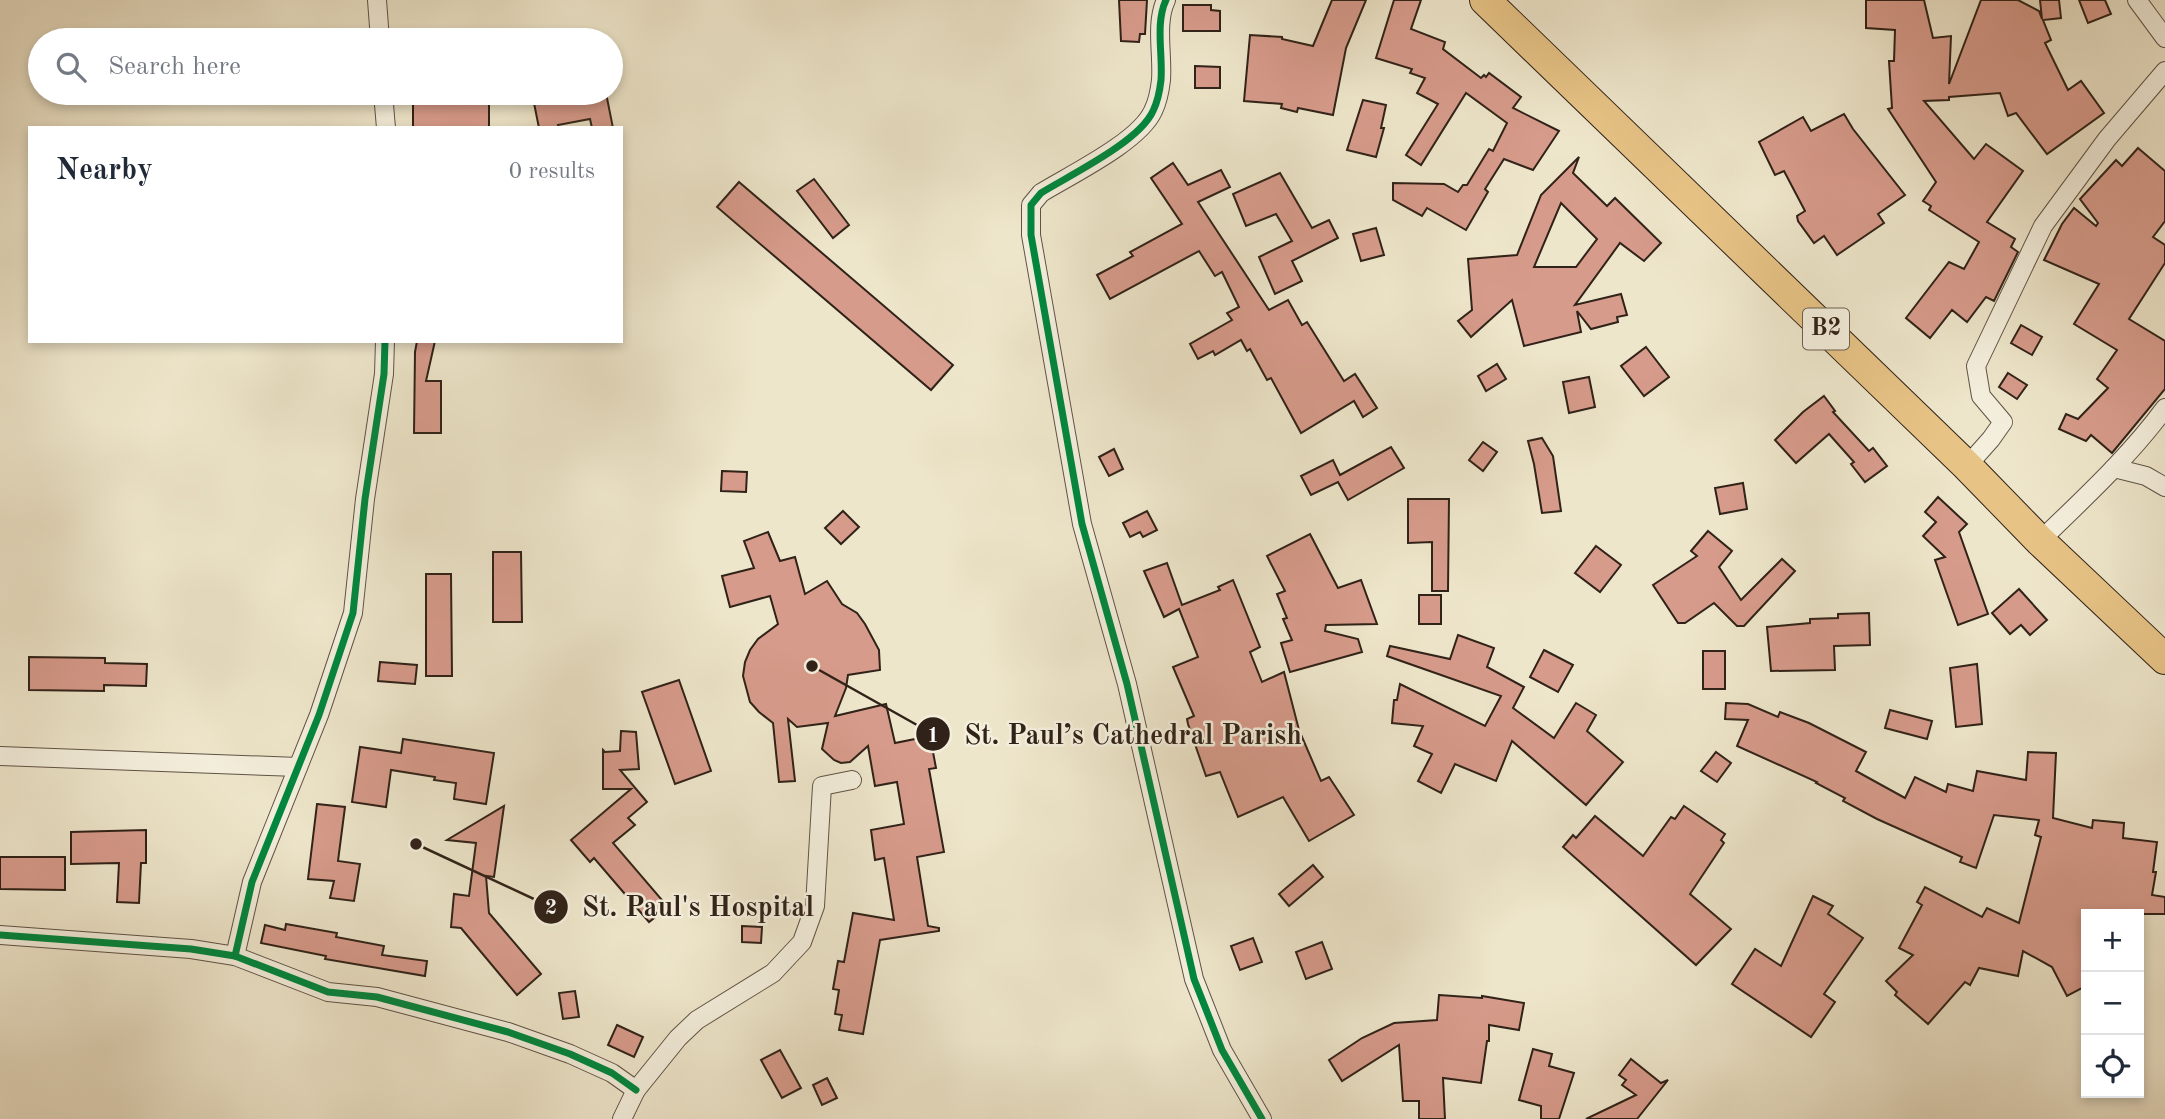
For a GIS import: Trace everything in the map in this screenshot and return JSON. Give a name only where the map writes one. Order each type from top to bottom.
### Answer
[{"type":"highway","name":"B2","points":[[1485,0],[1967,466],[2040,541],[2165,659]]},
{"type":"street","points":[[377,0],[379,28]]},
{"type":"street","points":[[1166,0],[1163,6],[1161,36],[1161,82],[1152,113],[1129,139],[1041,193],[1031,205],[1031,235],[1082,524],[1127,684],[1194,979],[1222,1050],[1262,1119]]},
{"type":"street","points":[[2137,0],[2165,38]]},
{"type":"street","points":[[1967,466],[2003,422],[1982,396],[1976,366],[2043,226],[2107,139],[2165,71]]},
{"type":"street","points":[[384,105],[386,126]]},
{"type":"street","points":[[235,956],[253,882],[319,715],[353,613],[365,499],[384,374],[385,343]]},
{"type":"street","points":[[2040,541],[2114,468],[2165,408]]},
{"type":"street","points":[[2114,468],[2146,476],[2165,487]]},
{"type":"street","points":[[0,756],[298,767]]},
{"type":"street","points":[[622,1119],[636,1090],[678,1038],[697,1020],[773,973],[802,942],[815,906],[822,786],[852,780]]},
{"type":"street","points":[[0,935],[191,949],[235,956],[328,992],[377,997],[508,1032],[570,1054],[612,1073],[636,1090]]},
{"type":"building","points":[[1119,0],[1147,0],[1145,34],[1140,34],[1139,42],[1121,41]]},
{"type":"building","points":[[1332,0],[1366,0],[1346,48],[1333,115],[1298,108],[1297,112],[1281,108],[1282,104],[1244,101],[1250,35],[1282,37],[1313,46]]},
{"type":"building","points":[[1394,0],[1421,0],[1411,29],[1445,42],[1443,49],[1481,78],[1489,73],[1521,97],[1513,108],[1559,131],[1533,170],[1504,159],[1485,189],[1488,192],[1466,230],[1427,208],[1422,216],[1393,200],[1393,183],[1444,184],[1458,192],[1463,185],[1467,185],[1489,149],[1493,151],[1507,123],[1466,93],[1421,165],[1406,155],[1438,104],[1417,93],[1425,78],[1410,73],[1412,69],[1376,58]]},
{"type":"building","points":[[1866,0],[1924,0],[1933,38],[1951,36],[1949,84],[1981,0],[2018,0],[2039,11],[2042,19],[2040,0],[2059,0],[2061,18],[2043,20],[2051,40],[2045,43],[2068,90],[2081,81],[2104,113],[2047,154],[2016,113],[2008,116],[2000,93],[1924,101],[1974,159],[1986,144],[2023,171],[1987,222],[2015,239],[2011,247],[2018,252],[1994,301],[1986,297],[1967,322],[1952,310],[1930,338],[1906,318],[1949,262],[1964,269],[1979,242],[1929,210],[1931,206],[1923,201],[1936,182],[1888,109],[1892,108],[1889,61],[1894,61],[1895,30],[1866,28]]},
{"type":"building","points":[[2079,0],[2105,0],[2111,14],[2088,23]]},
{"type":"building","points":[[1183,5],[1211,5],[1211,10],[1220,11],[1220,31],[1183,31]]},
{"type":"building","points":[[1195,66],[1220,67],[1220,88],[1195,88]]},
{"type":"building","points":[[1363,100],[1386,105],[1381,128],[1384,128],[1376,157],[1347,150]]},
{"type":"building","points":[[413,105],[489,105],[489,126],[413,126]]},
{"type":"building","points":[[534,105],[608,105],[613,126],[592,126],[590,119],[558,126],[539,126]]},
{"type":"building","points":[[1844,114],[1905,195],[1878,214],[1884,223],[1837,255],[1824,236],[1814,243],[1798,221],[1797,216],[1805,211],[1784,171],[1775,175],[1759,142],[1803,117],[1811,131]]},
{"type":"building","points":[[2138,148],[2165,171],[2165,221],[2153,237],[2165,245],[2165,263],[2129,319],[2165,341],[2165,389],[2112,453],[2091,435],[2086,441],[2059,429],[2066,414],[2078,419],[2108,388],[2097,379],[2117,350],[2074,324],[2099,284],[2044,260],[2062,224],[2074,208],[2096,226],[2098,223],[2080,199],[2116,160],[2122,166]]},
{"type":"building","points":[[1579,157],[1573,173],[1607,206],[1615,198],[1661,243],[1644,261],[1620,243],[1575,305],[1621,294],[1627,315],[1617,317],[1618,322],[1591,329],[1577,311],[1581,332],[1524,346],[1512,300],[1471,337],[1458,321],[1472,310],[1468,259],[1517,255],[1541,195]],"holes":[[[1561,203],[1597,239],[1576,267],[1534,267]]]},
{"type":"building","points":[[1173,163],[1188,185],[1221,170],[1230,187],[1198,202],[1269,310],[1288,300],[1302,325],[1307,322],[1344,381],[1355,374],[1377,408],[1363,417],[1354,401],[1301,433],[1271,378],[1267,380],[1250,349],[1247,351],[1241,340],[1215,355],[1213,351],[1198,359],[1190,344],[1232,320],[1227,313],[1239,307],[1222,272],[1215,276],[1199,251],[1110,299],[1097,275],[1133,256],[1130,252],[1182,224],[1151,178]]},
{"type":"building","points":[[1280,173],[1312,228],[1329,220],[1338,238],[1292,261],[1302,281],[1275,294],[1259,257],[1292,241],[1276,214],[1246,226],[1233,194]]},
{"type":"building","points":[[814,179],[849,225],[833,238],[797,191]]},
{"type":"building","points":[[739,182],[953,365],[931,390],[717,207]]},
{"type":"building","points":[[1376,228],[1384,255],[1361,261],[1353,234]]},
{"type":"building","points":[[2021,325],[2042,337],[2032,355],[2011,343]]},
{"type":"building","points":[[417,343],[435,343],[426,381],[441,381],[441,433],[414,433]]},
{"type":"building","points":[[1646,347],[1669,377],[1644,396],[1621,366]]},
{"type":"building","points":[[1497,364],[1506,379],[1486,391],[1478,376]]},
{"type":"building","points":[[2008,373],[2027,385],[2017,399],[1999,387]]},
{"type":"building","points":[[1589,377],[1595,407],[1569,413],[1563,382]]},
{"type":"building","points":[[1824,396],[1835,411],[1833,412],[1869,451],[1873,448],[1887,466],[1865,482],[1851,464],[1854,462],[1829,434],[1796,463],[1775,440],[1803,412]]},
{"type":"building","points":[[1542,438],[1553,456],[1561,511],[1542,513],[1528,441]]},
{"type":"building","points":[[1483,442],[1497,452],[1483,471],[1469,460]]},
{"type":"building","points":[[1391,447],[1404,468],[1348,500],[1338,482],[1311,495],[1301,476],[1333,460],[1340,475]]},
{"type":"building","points":[[1114,449],[1123,469],[1109,476],[1099,457]]},
{"type":"building","points":[[722,471],[747,472],[746,492],[721,491]]},
{"type":"building","points":[[1743,483],[1747,509],[1720,514],[1715,488]]},
{"type":"building","points":[[1938,497],[1967,524],[1959,532],[1988,614],[1958,625],[1935,560],[1945,557],[1923,536],[1936,522],[1925,512]]},
{"type":"building","points":[[1408,499],[1449,499],[1448,591],[1432,591],[1432,542],[1408,543]]},
{"type":"building","points":[[843,511],[859,527],[841,544],[825,528]]},
{"type":"building","points":[[1147,511],[1157,530],[1143,537],[1140,532],[1130,537],[1123,523]]},
{"type":"building","points":[[1708,531],[1732,551],[1719,567],[1741,600],[1782,559],[1795,571],[1744,626],[1737,626],[1714,603],[1685,623],[1678,623],[1653,585],[1697,556],[1691,551]]},
{"type":"building","points":[[768,532],[780,561],[795,557],[805,594],[827,581],[842,604],[857,613],[879,650],[880,670],[848,675],[835,716],[886,704],[895,743],[930,736],[936,768],[929,769],[944,852],[917,857],[928,926],[939,928],[939,931],[880,940],[863,1034],[839,1030],[842,1015],[835,1014],[839,990],[833,989],[838,961],[844,962],[853,913],[894,920],[884,858],[875,860],[871,830],[904,824],[897,782],[875,786],[868,746],[850,762],[841,763],[822,749],[828,723],[797,727],[788,719],[795,781],[779,782],[773,723],[750,702],[743,676],[750,650],[758,639],[778,624],[770,596],[730,607],[722,576],[754,568],[744,541]]},
{"type":"building","points":[[1310,534],[1338,588],[1361,580],[1377,624],[1326,625],[1325,631],[1358,639],[1362,652],[1290,672],[1281,643],[1292,640],[1277,594],[1285,591],[1267,556]]},
{"type":"building","points":[[1596,546],[1621,565],[1600,592],[1575,573]]},
{"type":"building","points":[[493,552],[521,552],[522,622],[493,622]]},
{"type":"building","points":[[1167,563],[1182,605],[1220,590],[1218,587],[1233,580],[1260,647],[1250,652],[1262,682],[1284,672],[1299,730],[1321,781],[1329,777],[1354,815],[1309,841],[1283,797],[1238,817],[1220,772],[1206,776],[1187,719],[1194,716],[1173,667],[1198,657],[1179,609],[1164,617],[1144,571]]},
{"type":"building","points":[[426,574],[451,574],[452,676],[426,676]]},
{"type":"building","points":[[2019,589],[2047,620],[2030,635],[2021,625],[2010,634],[1992,613]]},
{"type":"building","points":[[1419,595],[1441,595],[1441,624],[1419,624]]},
{"type":"building","points":[[1869,613],[1870,645],[1834,646],[1835,670],[1771,671],[1767,627],[1810,623],[1810,619],[1838,618],[1838,614]]},
{"type":"building","points":[[1458,635],[1494,648],[1487,667],[1524,687],[1513,708],[1554,738],[1576,703],[1596,715],[1587,731],[1623,762],[1586,805],[1512,741],[1496,781],[1455,764],[1441,793],[1418,781],[1432,754],[1414,746],[1423,726],[1392,723],[1394,700],[1397,700],[1400,684],[1485,726],[1501,696],[1387,656],[1390,646],[1450,659]]},
{"type":"building","points":[[1544,650],[1573,665],[1558,692],[1530,677]]},
{"type":"building","points":[[1703,651],[1725,651],[1725,689],[1703,689]]},
{"type":"building","points":[[29,657],[105,658],[105,663],[147,664],[146,686],[104,685],[104,691],[29,690]]},
{"type":"building","points":[[380,662],[417,665],[415,684],[378,681]]},
{"type":"building","points":[[1977,664],[1982,724],[1956,727],[1950,668]]},
{"type":"building","points":[[679,680],[711,771],[675,784],[642,692]]},
{"type":"building","points":[[1726,703],[1748,704],[1778,717],[1780,712],[1809,723],[1866,752],[1856,771],[1905,798],[1915,777],[1946,792],[1948,784],[1973,791],[1977,771],[2026,780],[2028,752],[2056,753],[2053,818],[2092,828],[2093,820],[2124,823],[2123,838],[2157,842],[2152,895],[2165,897],[2165,914],[2144,914],[2144,909],[2081,909],[2081,989],[2067,996],[2052,967],[2023,951],[2018,976],[1979,968],[1970,985],[1965,982],[1928,1024],[1895,995],[1897,992],[1886,981],[1913,955],[1899,948],[1922,905],[1917,902],[1925,887],[1982,917],[1987,908],[2019,923],[2041,837],[2035,835],[2039,820],[1994,815],[1976,868],[1960,862],[1962,857],[1843,801],[1845,798],[1817,782],[1737,746],[1748,720],[1725,719]]},
{"type":"building","points":[[1890,710],[1932,721],[1927,739],[1885,728]]},
{"type":"building","points":[[621,731],[636,732],[639,769],[620,770],[647,802],[628,818],[635,825],[613,843],[668,907],[649,922],[594,858],[590,862],[571,840],[631,789],[603,789],[603,750],[620,751]]},
{"type":"building","points":[[403,739],[494,753],[486,804],[454,799],[456,783],[391,770],[386,807],[352,802],[360,747],[401,753]]},
{"type":"building","points":[[1716,752],[1731,763],[1717,782],[1701,771]]},
{"type":"building","points":[[317,804],[345,807],[338,861],[360,864],[354,901],[330,898],[334,881],[308,879]]},
{"type":"building","points":[[504,806],[494,877],[486,876],[489,913],[541,974],[517,995],[461,928],[451,927],[454,894],[469,896],[476,843],[447,840]]},
{"type":"building","points":[[1684,806],[1725,834],[1721,840],[1724,843],[1690,894],[1731,929],[1696,965],[1563,847],[1573,835],[1576,838],[1595,816],[1643,856],[1671,817],[1675,819]]},
{"type":"building","points":[[146,830],[146,863],[141,863],[139,903],[117,902],[119,863],[71,864],[71,832]]},
{"type":"building","points":[[0,857],[65,857],[65,890],[0,889]]},
{"type":"building","points":[[1313,865],[1323,877],[1289,906],[1279,894]]},
{"type":"building","points":[[1813,896],[1833,906],[1828,914],[1863,938],[1824,994],[1835,1002],[1811,1037],[1732,984],[1755,949],[1781,966]]},
{"type":"building","points":[[286,924],[337,933],[336,937],[384,946],[382,955],[427,961],[425,976],[325,959],[326,956],[261,943],[265,925],[285,930]]},
{"type":"building","points":[[742,926],[762,927],[761,943],[742,942]]},
{"type":"building","points":[[1253,938],[1262,962],[1240,970],[1231,946]]},
{"type":"building","points":[[1322,942],[1332,969],[1306,979],[1296,952]]},
{"type":"building","points":[[575,991],[579,1017],[563,1019],[559,993]]},
{"type":"building","points":[[1439,995],[1482,996],[1524,1003],[1519,1030],[1489,1025],[1489,1041],[1481,1083],[1443,1078],[1445,1119],[1419,1119],[1419,1101],[1403,1101],[1399,1045],[1342,1081],[1329,1060],[1362,1038],[1394,1023],[1437,1020]]},
{"type":"building","points":[[617,1025],[643,1037],[634,1057],[608,1045]]},
{"type":"building","points":[[1533,1049],[1552,1054],[1549,1066],[1574,1073],[1559,1119],[1541,1119],[1541,1106],[1519,1100]]},
{"type":"building","points":[[780,1050],[801,1088],[782,1098],[761,1060]]},
{"type":"building","points":[[1631,1059],[1661,1083],[1668,1080],[1637,1119],[1586,1119],[1636,1095],[1622,1085],[1626,1080],[1619,1075]]},
{"type":"building","points":[[827,1078],[837,1098],[822,1105],[813,1085]]},
{"type":"cycle path","points":[[1166,0],[1160,29],[1161,80],[1153,111],[1145,123],[1119,146],[1041,193],[1031,205],[1031,235],[1082,524],[1127,684],[1194,979],[1222,1050],[1262,1119]]},
{"type":"cycle path","points":[[235,956],[252,882],[319,715],[353,613],[365,499],[384,374],[385,343]]},
{"type":"cycle path","points":[[0,935],[191,949],[235,956],[328,992],[377,997],[508,1032],[570,1054],[612,1073],[636,1090]]},
{"type":"place","name":"St. Paul’s Cathedral Parish","points":[[812,666]]},
{"type":"place","name":"St. Paul's Hospital","points":[[416,844]]}]
